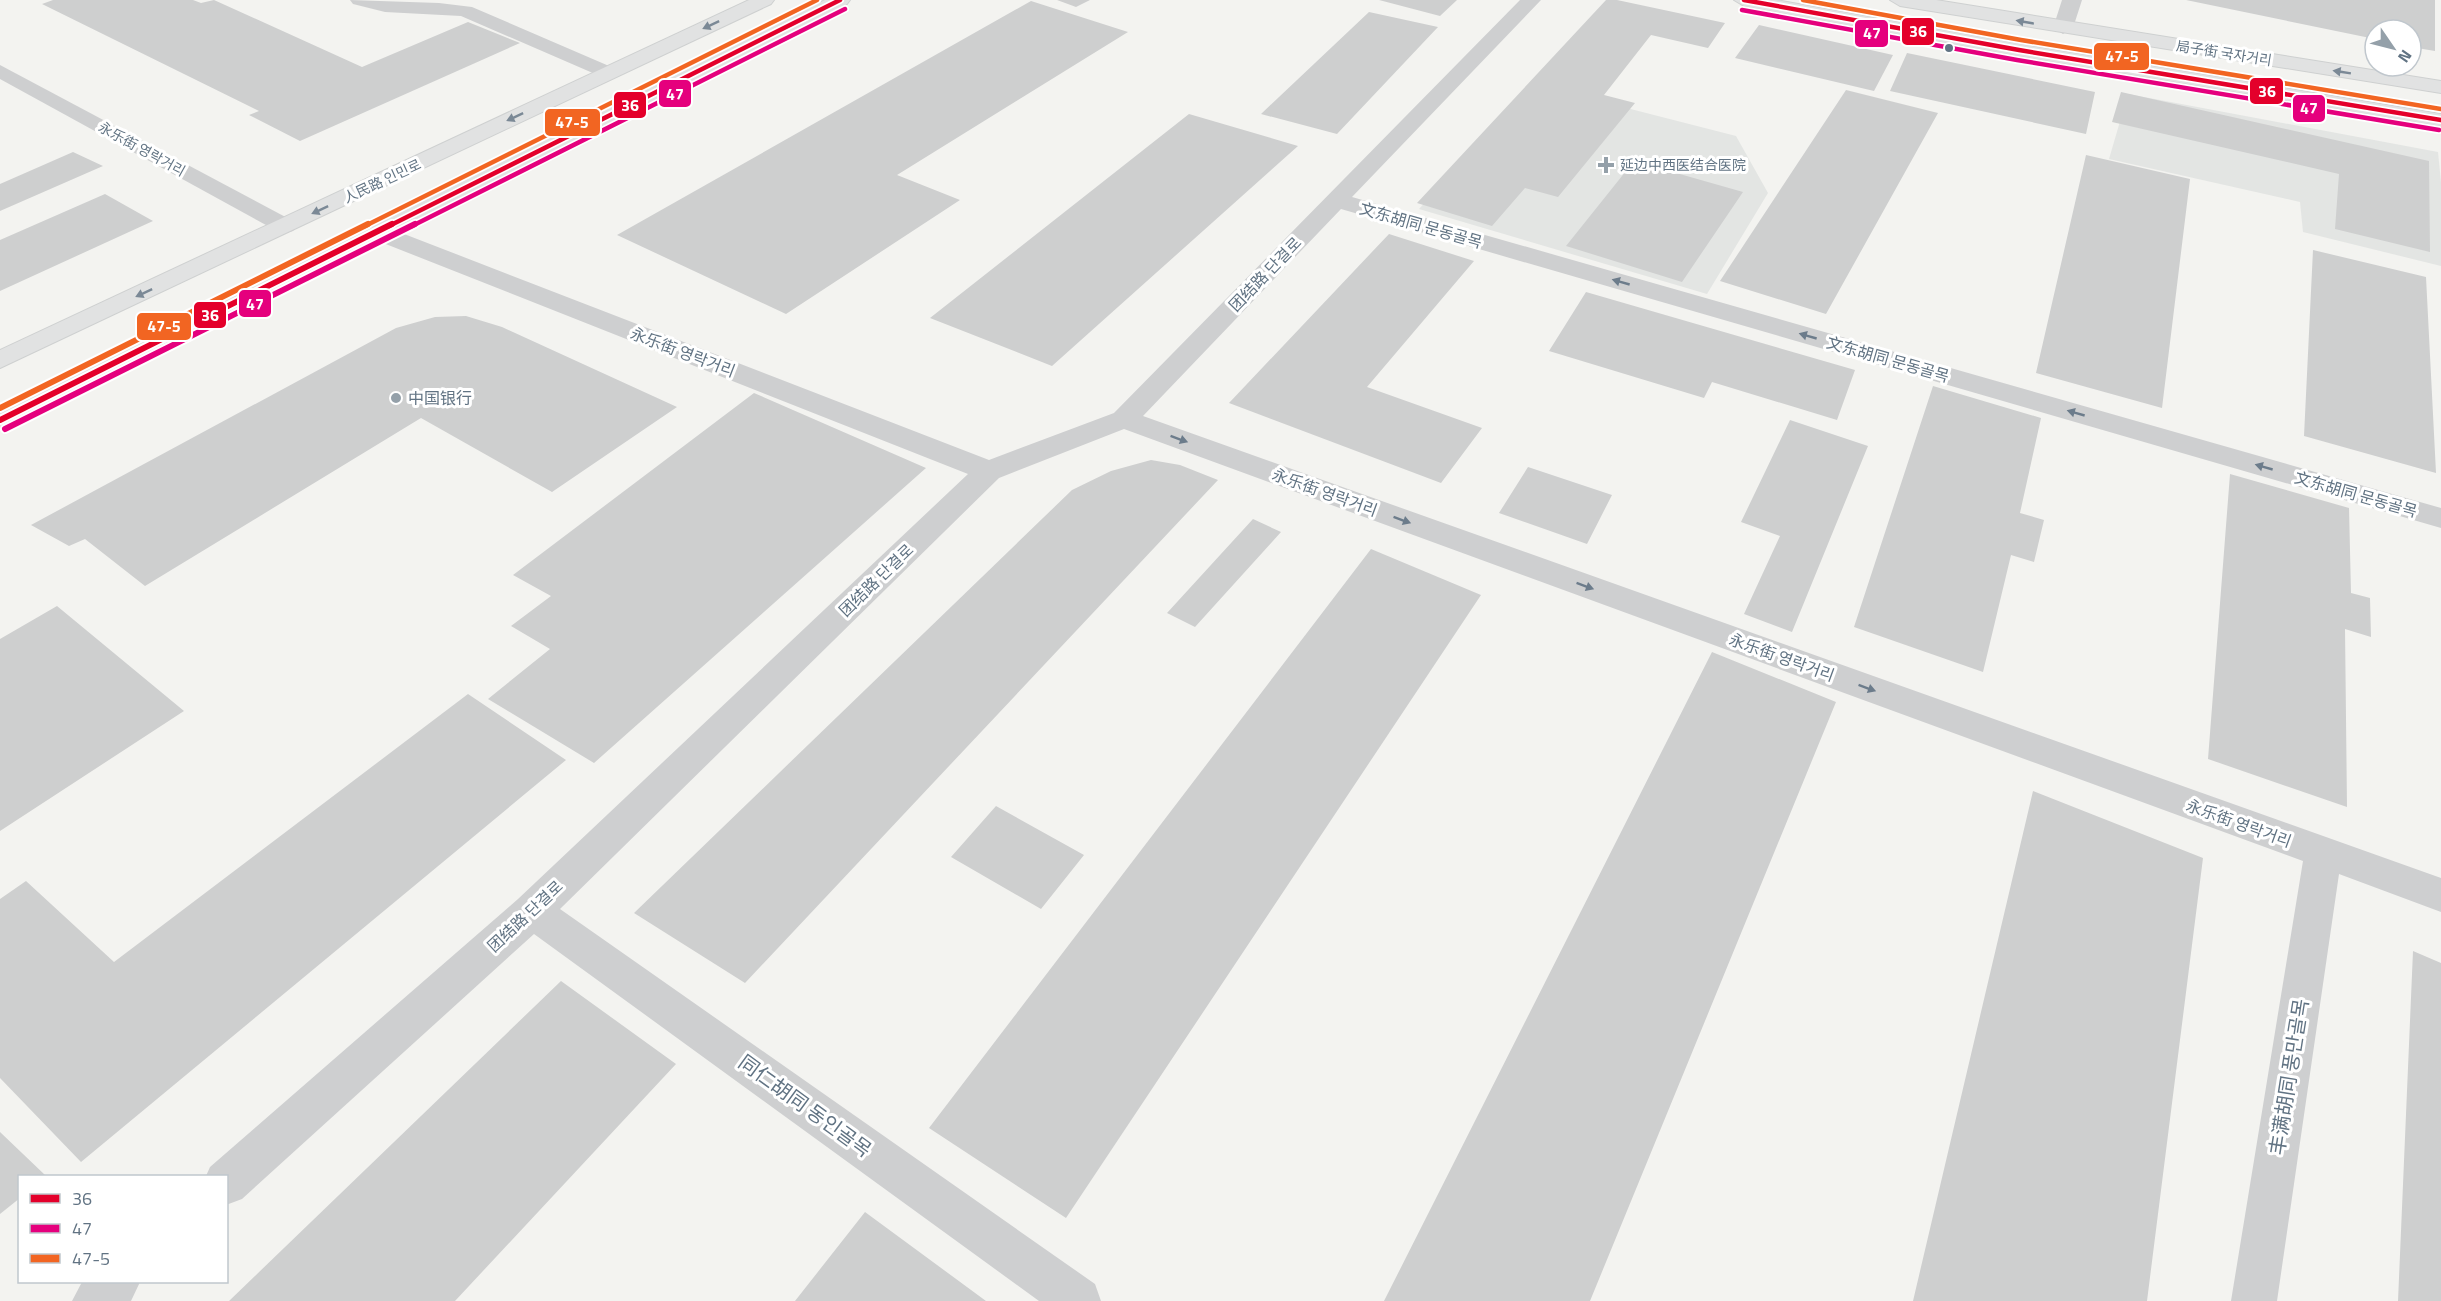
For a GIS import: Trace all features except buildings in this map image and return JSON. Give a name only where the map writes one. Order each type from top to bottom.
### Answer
[{"type":"main road","name":"人民路 인민로","points":[[0,360],[764,0]]},
{"type":"main road","points":[[0,420],[840,0]]},
{"type":"main road","name":"局子街 국자거리","points":[[1744,0],[2019,50],[2441,120]]},
{"type":"main road","name":"局子街 국자거리","points":[[1900,0],[2441,87]]},
{"type":"street","points":[[360,0],[390,7],[444,7],[465,11],[609,73]]},
{"type":"street","name":"团结路 단결로","points":[[228,1181],[532,911],[989,471],[1124,419],[1531,0]]},
{"type":"street","points":[[2063,28],[2072,0]]},
{"type":"street","name":"永乐街 영락거리","points":[[0,71],[285,226]]},
{"type":"street","name":"文东胡同 문동골목","points":[[1336,200],[2441,518]]},
{"type":"street","name":"永乐街 영락거리","points":[[377,232],[989,471]]},
{"type":"street","name":"永乐街 영락거리","points":[[1124,419],[2441,895]]},
{"type":"street","name":"丰满胡同 풍만골목","points":[[2254,1301],[2323,853]]},
{"type":"street","name":"同仁胡同 동인골목","points":[[532,911],[1078,1301]]},
{"type":"street","points":[[95,1301],[115,1283]]},
{"type":"shaded area","name":"延边中西医结合医院","points":[[1533,84],[1736,136],[1768,193],[1707,294],[1419,209]]},
{"type":"shaded area","points":[[2128,94],[2438,152],[2441,182],[2441,266],[2303,232],[2300,202],[2109,159]]},
{"type":"transit line","name":"47-5","points":[[0,408],[817,0]]},
{"type":"transit line","name":"36","points":[[0,420],[840,0]]},
{"type":"transit line","name":"36","points":[[1744,0],[2019,50],[2441,120]]},
{"type":"transit line","name":"47-5","points":[[1803,0],[2021,40],[2441,109]]},
{"type":"transit line","name":"47","points":[[5,429],[845,9]]},
{"type":"transit line","name":"47","points":[[1742,10],[2017,60],[2439,130]]},
{"type":"place","name":"延边中西医结合医院","points":[[1606,165]]},
{"type":"place","name":"中国银行","points":[[396,398]]}]
